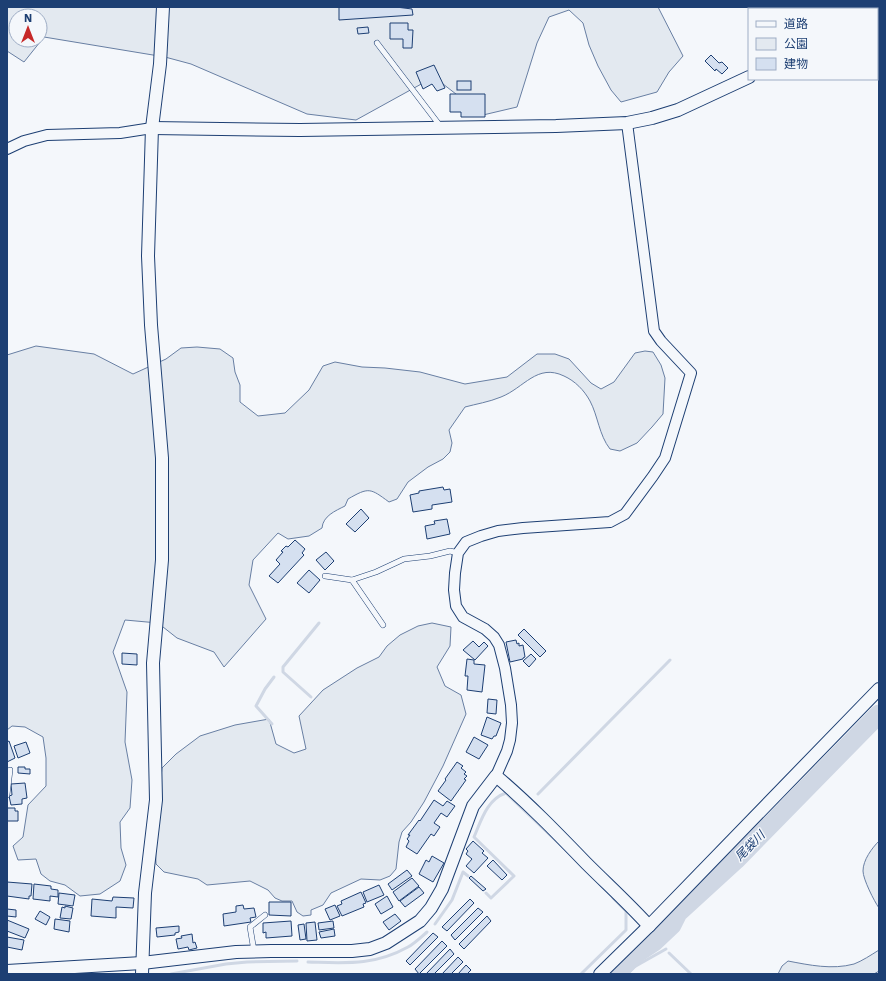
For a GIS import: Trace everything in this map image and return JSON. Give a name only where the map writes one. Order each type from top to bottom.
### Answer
[{"type":"street","points":[[142,968],[145,893],[156,800],[153,663],[162,552],[162,458],[151,325],[148,256],[152,128],[160,64],[163,7]]},
{"type":"street","points":[[7,149],[24,141],[47,135],[120,133],[152,128],[300,130],[556,126],[627,123],[652,118],[678,110],[748,77]]},
{"type":"street","points":[[7,971],[142,968],[236,952],[352,951],[370,949],[386,943],[415,925],[431,908],[442,890],[473,806],[496,776],[507,750],[512,723],[511,705],[499,645],[494,637],[485,629],[463,617],[456,606],[454,590],[458,553],[466,542],[498,531],[610,522],[625,514],[665,458],[691,373],[661,342],[654,331],[627,123]]},
{"type":"street","points":[[600,974],[649,926],[879,689]]},
{"type":"street","points":[[496,776],[517,794],[632,907],[649,926]]},
{"type":"lane","points":[[377,43],[442,128]]},
{"type":"lane","points":[[325,576],[352,580],[376,572],[404,559],[430,556],[450,551],[458,553]]},
{"type":"lane","points":[[352,580],[383,625]]},
{"type":"lane","points":[[7,795],[10,770]]},
{"type":"lane","points":[[254,951],[250,927],[265,915]]},
{"type":"green space","points":[[7,7],[658,7],[683,56],[669,72],[657,92],[621,102],[611,90],[598,66],[589,45],[583,23],[569,10],[549,17],[537,43],[517,107],[483,115],[434,77],[356,120],[307,114],[191,64],[165,57],[48,38],[48,8],[8,8],[8,48],[35,48],[24,62],[7,51]]},
{"type":"green space","points":[[36,346],[94,354],[133,374],[166,359],[181,348],[197,347],[220,349],[233,358],[235,372],[240,385],[240,402],[258,416],[285,413],[309,390],[323,366],[335,362],[362,367],[420,372],[465,384],[507,377],[537,354],[555,354],[569,359],[591,383],[601,389],[614,382],[635,353],[645,351],[653,352],[661,365],[665,378],[663,414],[637,443],[620,451],[610,449],[603,438],[590,401],[579,386],[572,380],[554,373],[538,375],[501,397],[465,407],[449,430],[452,443],[450,452],[443,459],[428,467],[408,482],[397,499],[389,502],[373,492],[361,492],[348,499],[345,506],[327,517],[322,528],[309,536],[288,539],[278,533],[253,560],[249,585],[266,619],[224,667],[214,652],[177,638],[158,623],[125,620],[113,652],[127,692],[125,742],[132,780],[130,808],[120,822],[121,848],[126,865],[120,881],[100,894],[80,896],[65,885],[50,881],[41,874],[36,859],[18,860],[13,846],[23,837],[28,805],[46,786],[46,758],[43,737],[25,727],[12,726],[7,730],[7,355]]},
{"type":"green space","points":[[432,623],[451,627],[450,646],[437,667],[445,686],[461,695],[466,714],[443,766],[424,802],[411,822],[402,832],[399,842],[396,869],[390,876],[380,880],[361,879],[331,893],[323,905],[311,910],[311,915],[303,916],[297,912],[292,901],[282,901],[275,898],[268,890],[250,881],[207,885],[198,879],[164,872],[156,864],[155,834],[162,768],[176,754],[200,736],[235,725],[269,719],[276,744],[294,753],[306,749],[299,716],[323,690],[357,668],[379,657],[387,646],[400,635],[418,626]]},
{"type":"green space","points":[[879,841],[879,908],[863,875],[863,867],[866,859]]},
{"type":"green space","points":[[879,950],[879,971],[874,974],[778,974],[782,966],[788,961],[829,967],[846,966],[857,963]]},
{"type":"building","points":[[339,7],[396,7],[412,9],[413,15],[339,20]]},
{"type":"building","points":[[390,23],[408,23],[408,30],[413,30],[412,48],[403,48],[403,39],[390,39]]},
{"type":"building","points":[[368,27],[369,33],[358,34],[357,28]]},
{"type":"building","points":[[711,55],[719,63],[722,62],[728,68],[722,74],[716,69],[715,71],[705,61]]},
{"type":"building","points":[[434,65],[445,88],[437,91],[432,84],[423,89],[416,72]]},
{"type":"building","points":[[457,81],[471,81],[471,90],[457,90]]},
{"type":"building","points":[[450,94],[485,94],[485,117],[461,117],[461,112],[450,112]]},
{"type":"building","points":[[443,487],[444,490],[450,489],[452,502],[432,505],[432,509],[413,512],[410,495],[419,493],[419,491]]},
{"type":"building","points":[[361,509],[369,518],[355,532],[346,524]]},
{"type":"building","points":[[447,519],[450,534],[427,539],[425,526],[435,524],[434,521]]},
{"type":"building","points":[[295,540],[305,549],[302,553],[304,555],[278,583],[269,576],[280,564],[276,560],[283,552],[281,551]]},
{"type":"building","points":[[326,552],[334,561],[325,570],[316,560]]},
{"type":"building","points":[[309,570],[320,580],[309,593],[297,583]]},
{"type":"building","points":[[524,629],[546,651],[540,657],[518,635]]},
{"type":"building","points":[[516,640],[517,644],[519,643],[519,646],[523,645],[525,657],[523,659],[510,662],[506,642]]},
{"type":"building","points":[[473,641],[479,647],[484,642],[488,646],[475,660],[463,650]]},
{"type":"building","points":[[122,653],[137,654],[137,665],[122,664]]},
{"type":"building","points":[[531,654],[536,659],[529,667],[523,661]]},
{"type":"building","points":[[467,659],[474,660],[474,664],[485,665],[482,692],[467,690],[468,676],[465,676]]},
{"type":"building","points":[[488,699],[497,700],[496,714],[487,713]]},
{"type":"building","points":[[487,717],[501,723],[496,736],[492,739],[481,735]]},
{"type":"building","points":[[474,737],[488,745],[479,759],[466,752]]},
{"type":"building","points":[[9,741],[15,758],[7,762],[7,742]]},
{"type":"building","points":[[26,742],[30,753],[18,758],[14,746]]},
{"type":"building","points":[[457,762],[463,766],[461,768],[466,772],[464,774],[467,776],[464,779],[466,780],[451,801],[438,791]]},
{"type":"building","points":[[18,767],[30,769],[30,774],[18,773]]},
{"type":"building","points":[[25,783],[27,798],[22,799],[22,804],[11,805],[9,796],[12,795],[11,784]]},
{"type":"building","points":[[434,800],[443,806],[447,801],[455,806],[447,817],[441,813],[434,823],[440,827],[434,836],[431,834],[417,854],[406,847],[409,841],[407,839],[410,835],[408,835],[419,820],[420,821]]},
{"type":"building","points":[[7,808],[15,808],[15,811],[18,811],[18,821],[7,821]]},
{"type":"building","points":[[473,841],[484,851],[482,853],[488,858],[474,873],[466,866],[472,859],[466,854],[468,851],[466,849]]},
{"type":"building","points":[[432,856],[444,863],[433,882],[419,874],[426,860],[429,862]]},
{"type":"building","points":[[493,860],[507,875],[502,880],[487,866]]},
{"type":"building","points":[[407,870],[412,876],[392,890],[388,884]]},
{"type":"building","points":[[471,876],[486,889],[483,891],[469,878]]},
{"type":"building","points":[[412,878],[419,886],[399,901],[393,892]]},
{"type":"building","points":[[7,882],[32,884],[31,896],[29,896],[29,899],[7,896]]},
{"type":"building","points":[[34,884],[51,886],[51,889],[58,890],[58,897],[50,896],[50,901],[33,899]]},
{"type":"building","points":[[379,885],[384,895],[367,902],[363,892]]},
{"type":"building","points":[[419,887],[424,893],[405,907],[400,901]]},
{"type":"building","points":[[361,892],[366,903],[363,904],[364,907],[342,916],[337,906],[342,904],[341,901]]},
{"type":"building","points":[[59,893],[75,895],[73,906],[58,904]]},
{"type":"building","points":[[387,896],[393,907],[381,914],[375,904]]},
{"type":"building","points":[[113,897],[134,898],[133,908],[116,907],[116,918],[91,916],[92,899],[112,901]]},
{"type":"building","points":[[470,899],[474,903],[447,931],[442,927]]},
{"type":"building","points":[[269,902],[291,902],[291,916],[269,915]]},
{"type":"building","points":[[243,905],[244,909],[254,908],[256,917],[250,918],[251,922],[224,926],[223,914],[236,912],[236,906]]},
{"type":"building","points":[[335,905],[340,916],[330,920],[325,909]]},
{"type":"building","points":[[65,906],[73,908],[71,919],[60,918],[62,907],[65,908]]},
{"type":"building","points":[[478,908],[483,912],[455,940],[451,935]]},
{"type":"building","points":[[7,909],[16,910],[16,917],[7,916]]},
{"type":"building","points":[[40,911],[50,917],[46,925],[35,919]]},
{"type":"building","points":[[395,914],[401,921],[389,930],[383,922]]},
{"type":"building","points":[[487,916],[491,921],[464,949],[459,944]]},
{"type":"building","points":[[55,919],[70,921],[69,932],[54,929]]},
{"type":"building","points":[[7,920],[29,929],[25,938],[7,931]]},
{"type":"building","points":[[291,921],[292,936],[266,938],[266,932],[263,933],[263,923]]},
{"type":"building","points":[[333,921],[334,928],[319,930],[318,923]]},
{"type":"building","points":[[315,922],[317,940],[307,941],[306,923]]},
{"type":"building","points":[[304,924],[306,939],[300,940],[298,925]]},
{"type":"building","points":[[179,926],[179,932],[175,933],[175,935],[157,937],[156,928]]},
{"type":"building","points":[[334,929],[335,936],[321,938],[319,932]]},
{"type":"building","points":[[433,933],[438,937],[410,965],[406,961]]},
{"type":"building","points":[[192,934],[193,943],[195,942],[197,948],[189,950],[188,947],[178,949],[176,939],[182,938],[181,936]]},
{"type":"building","points":[[7,937],[24,940],[22,950],[7,947]]},
{"type":"building","points":[[442,941],[447,946],[419,974],[415,969]]},
{"type":"building","points":[[450,949],[454,954],[434,974],[426,974]]},
{"type":"building","points":[[458,957],[463,962],[451,974],[442,974]]},
{"type":"building","points":[[466,965],[471,970],[467,974],[458,974]]},
{"type":"waterway","points":[[311,697],[283,672],[283,667],[319,623]]},
{"type":"waterway","points":[[538,794],[670,660]]},
{"type":"waterway","points":[[272,724],[256,706],[265,689],[274,677]]},
{"type":"waterway","name":"尾袋川","points":[[616,974],[636,954],[654,942],[672,925],[678,913],[736,860],[879,714]]},
{"type":"waterway","points":[[486,893],[491,898],[514,876],[474,837],[489,805],[499,796],[506,793],[570,854]]},
{"type":"waterway","points":[[435,924],[452,900],[463,872],[468,876]]},
{"type":"waterway","points":[[613,898],[625,910]]},
{"type":"waterway","points":[[581,974],[626,930],[626,911]]},
{"type":"waterway","points":[[308,962],[347,963],[383,958],[408,947],[427,932]]},
{"type":"waterway","name":"尾袋川","points":[[653,937],[659,943]]},
{"type":"waterway","points":[[627,974],[634,967],[666,949]]},
{"type":"waterway","points":[[669,953],[691,974]]},
{"type":"waterway","points":[[171,974],[226,964],[297,961]]}]
